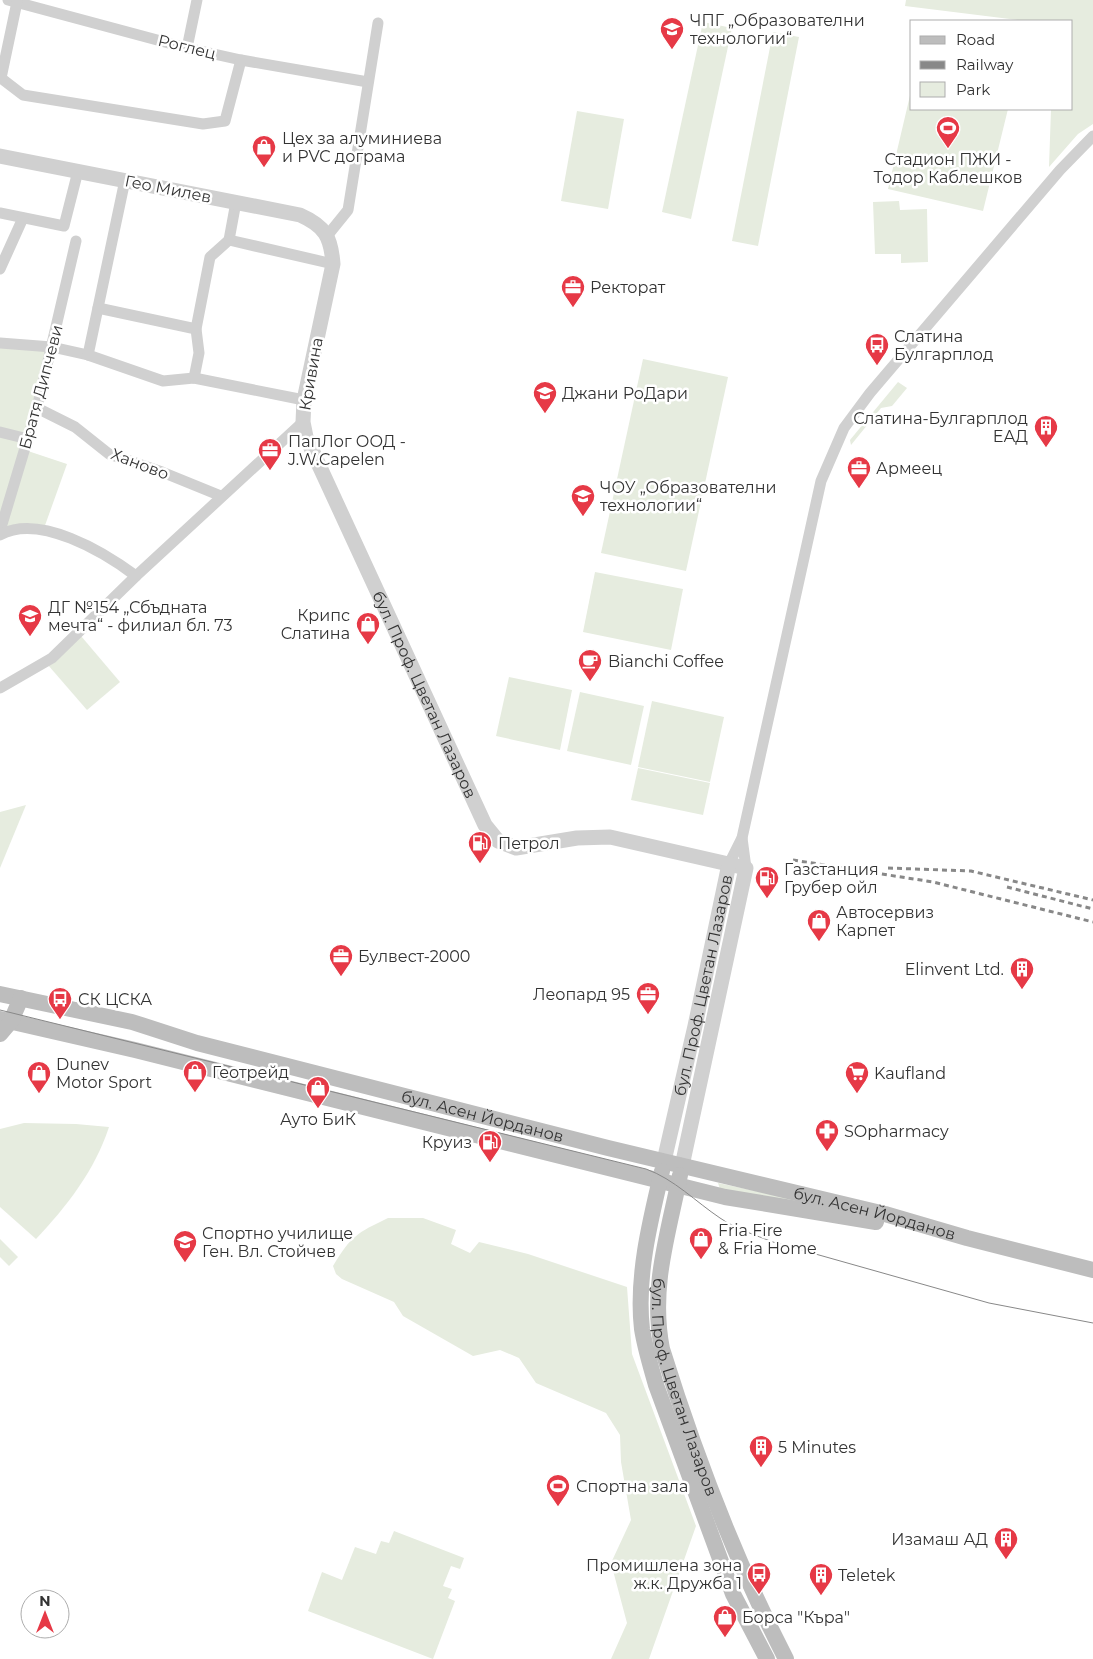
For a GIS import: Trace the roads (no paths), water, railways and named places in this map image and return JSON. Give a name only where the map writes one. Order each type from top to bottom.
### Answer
[{"type":"main road","points":[[0,994],[21,998]]},
{"type":"main road","name":"бул. Асен Йорданов","points":[[967,1238],[725,1197],[135,1050],[4,1025],[21,998],[132,1022],[207,1046],[682,1166],[885,1214],[967,1238],[1093,1270]]},
{"type":"main road","name":"бул. Проф. Цветан Лазаров","points":[[664,1161],[641,1283],[640,1305],[646,1350],[656,1385],[733,1594],[767,1659]]},
{"type":"main road","name":"бул. Проф. Цветан Лазаров","points":[[682,1166],[658,1283],[658,1328],[662,1349],[723,1520],[750,1586],[786,1659]]},
{"type":"street","points":[[187,48],[197,0]]},
{"type":"street","points":[[12,1],[1,78],[24,95],[203,124],[225,121],[241,60]]},
{"type":"street","name":"Роглец","points":[[12,1],[187,48],[241,60],[368,82]]},
{"type":"street","points":[[328,236],[348,210],[378,23]]},
{"type":"street","points":[[742,838],[746,868],[729,864],[742,838],[821,481],[840,436],[870,393],[1060,170],[1093,136]]},
{"type":"street","name":"Гео Милев","points":[[0,156],[300,215],[317,222],[328,236]]},
{"type":"street","points":[[0,213],[64,226],[78,171]]},
{"type":"street","points":[[88,355],[124,180]]},
{"type":"street","points":[[194,378],[199,353],[196,329],[210,257],[229,240],[236,202]]},
{"type":"street","points":[[0,269],[23,218]]},
{"type":"street","name":"Кривина","points":[[0,688],[52,658],[221,496],[303,422],[304,400],[333,264],[332,249],[328,236]]},
{"type":"street","points":[[229,240],[333,264]]},
{"type":"street","name":"Братя Дипчеви","points":[[0,533],[37,408],[76,241]]},
{"type":"street","points":[[98,308],[196,329]]},
{"type":"street","points":[[0,343],[52,347],[88,355],[163,381],[194,378],[304,400]]},
{"type":"street","name":"Ханово","points":[[37,408],[75,426],[109,454],[162,472],[221,496]]},
{"type":"street","name":"бул. Проф. Цветан Лазаров","points":[[303,422],[306,436],[485,825],[498,841],[516,848],[577,838],[610,837],[729,864],[697,1021],[664,1161]]},
{"type":"street","points":[[0,432],[28,439]]},
{"type":"street","points":[[0,533],[18,528],[43,531],[79,541],[110,557],[136,576]]},
{"type":"street","name":"бул. Проф. Цветан Лазаров","points":[[682,1166],[746,868]]},
{"type":"tram line","points":[[0,1010],[646,1169],[666,1179],[726,1222],[773,1242],[989,1303],[1093,1323]]},
{"type":"railway","points":[[793,860],[933,882],[1093,922]]},
{"type":"railway","points":[[888,868],[971,871],[1093,900]]},
{"type":"railway","points":[[1007,887],[1093,909]]},
{"type":"place","name":"ЧПГ „Образователни технологии“","points":[[672,50]]},
{"type":"place","name":"Стадион ПЖИ - Тодор Каблешков","points":[[948,149]]},
{"type":"place","name":"Цех за алуминиева и PVC дограма","points":[[264,168]]},
{"type":"place","name":"Ректорат","points":[[573,308]]},
{"type":"place","name":"Слатина Булгарплод","points":[[877,366]]},
{"type":"place","name":"Джани РоДари","points":[[545,414]]},
{"type":"place","name":"Слатина-Булгарплод ЕАД","points":[[1046,448]]},
{"type":"place","name":"ПапЛог ООД - J.W.Capelen","points":[[270,471]]},
{"type":"place","name":"Армеец","points":[[859,489]]},
{"type":"place","name":"ЧОУ „Образователни технологии“","points":[[583,517]]},
{"type":"place","name":"ДГ №154 „Сбъдната мечта“ - филиал бл. 73","points":[[30,637]]},
{"type":"place","name":"Крипс Слатина","points":[[368,645]]},
{"type":"place","name":"Bianchi Coffee","points":[[590,682]]},
{"type":"place","name":"Петрол","points":[[480,864]]},
{"type":"place","name":"Газстанция Грубер ойл","points":[[767,899]]},
{"type":"place","name":"Автосервиз Карпет","points":[[819,942]]},
{"type":"place","name":"Булвест-2000","points":[[341,977]]},
{"type":"place","name":"Elinvent Ltd.","points":[[1022,990]]},
{"type":"place","name":"Леопард 95","points":[[648,1015]]},
{"type":"place","name":"СК ЦСКА","points":[[60,1020]]},
{"type":"place","name":"Геотрейд","points":[[195,1093]]},
{"type":"place","name":"Dunev Motor Sport","points":[[39,1094]]},
{"type":"place","name":"Kaufland","points":[[857,1094]]},
{"type":"place","name":"Ауто БиК","points":[[318,1109]]},
{"type":"place","name":"SOpharmacy","points":[[827,1152]]},
{"type":"place","name":"Круиз","points":[[490,1163]]},
{"type":"place","name":"Fria Fire & Fria Home","points":[[701,1260]]},
{"type":"place","name":"Спортно училище Ген. Вл. Стойчев","points":[[185,1263]]},
{"type":"place","name":"5 Minutes","points":[[761,1468]]},
{"type":"place","name":"Спортна зала","points":[[558,1507]]},
{"type":"place","name":"Изамаш АД","points":[[1006,1560]]},
{"type":"place","name":"Промишлена зона ж.к. Дружба 1","points":[[759,1595]]},
{"type":"place","name":"Teletek","points":[[821,1596]]},
{"type":"place","name":"Борса \"Къра\"","points":[[725,1638]]}]
